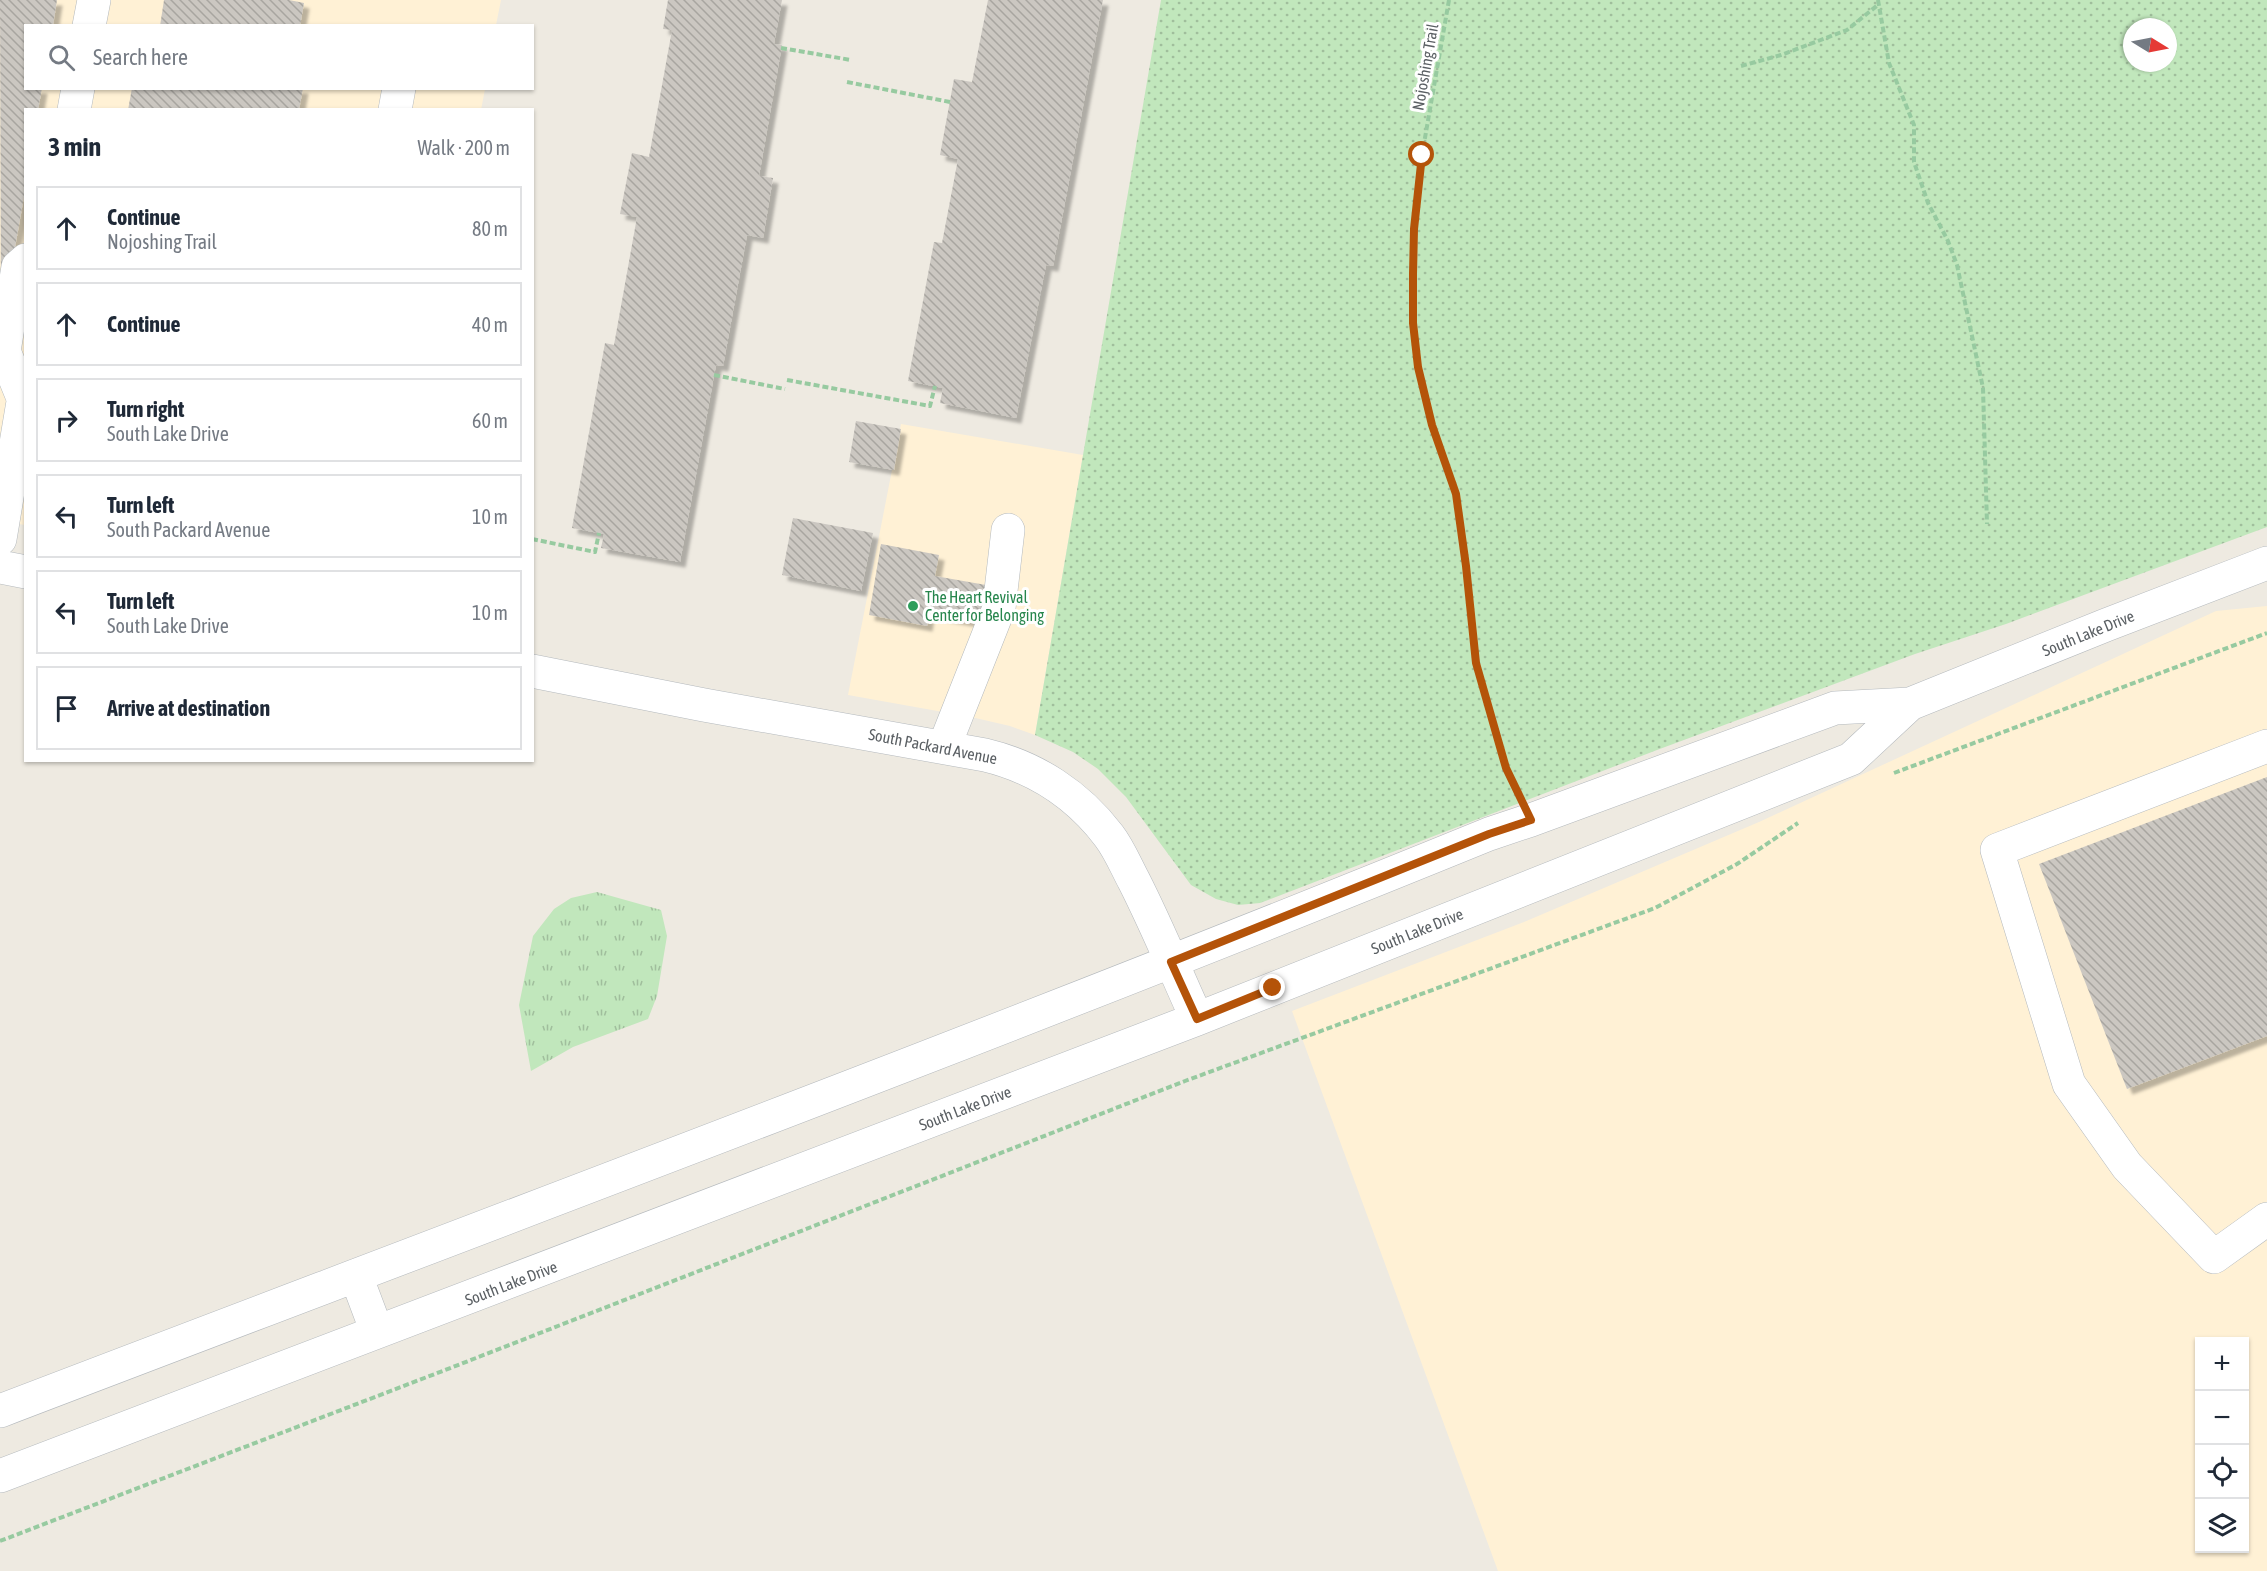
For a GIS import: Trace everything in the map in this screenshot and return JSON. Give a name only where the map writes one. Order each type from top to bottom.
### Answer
[{"type":"street","points":[[89,24],[94,0]]},
{"type":"street","points":[[74,108],[78,90]]},
{"type":"street","points":[[395,108],[399,90]]},
{"type":"street","points":[[0,539],[24,391],[4,351],[18,267],[24,262]]},
{"type":"street","points":[[944,747],[999,608],[1008,530]]},
{"type":"street","name":"South Lake Drive","points":[[0,1411],[514,1217],[1171,962],[1489,834],[1835,708],[1910,704],[2267,563]]},
{"type":"street","points":[[0,567],[24,572]]},
{"type":"street","name":"South Packard Avenue","points":[[534,671],[704,705],[944,747],[1010,761],[1039,774],[1088,811],[1111,838],[1146,905],[1197,1019]]},
{"type":"street","name":"South Lake Drive","points":[[0,1476],[1197,1019],[1851,759],[1910,704]]},
{"type":"street","points":[[2267,746],[1997,850],[2069,1084],[2127,1166],[2214,1257],[2267,1219]]},
{"type":"street","points":[[356,1276],[377,1332]]},
{"type":"path","name":"Nojoshing Trail","points":[[1449,0],[1422,155],[1414,229],[1413,323],[1421,379],[1432,425],[1456,494],[1476,663],[1506,768],[1531,820]]},
{"type":"path","points":[[1741,66],[1781,55],[1847,30],[1879,2]]},
{"type":"path","points":[[1879,2],[1889,63],[1914,125],[1914,162],[1928,203],[1948,241],[1957,265],[1983,388],[1987,524]]},
{"type":"path","points":[[781,48],[851,60]]},
{"type":"path","points":[[847,81],[950,102]]},
{"type":"path","points":[[714,375],[785,389]]},
{"type":"path","points":[[787,380],[930,406],[934,386]]},
{"type":"path","points":[[534,539],[595,552],[598,533]]},
{"type":"path","points":[[1891,774],[2267,633]]},
{"type":"path","points":[[0,1540],[453,1367],[1185,1082],[1655,908],[1737,864],[1802,820]]},
{"type":"shaded area","points":[[0,0],[501,0],[496,24],[24,24],[24,90],[485,90],[481,108],[24,108],[24,525],[0,521]]},
{"type":"shaded area","points":[[901,424],[1083,455],[1035,735],[1010,726],[971,717],[848,695]]},
{"type":"shaded area","points":[[2267,606],[2267,1571],[1498,1571],[1292,1011],[1524,922],[1759,822],[2216,611]]},
{"type":"green space","points":[[1161,0],[2267,0],[2267,527],[1657,750],[1260,903],[1238,905],[1216,899],[1191,885],[1126,797],[1098,769],[1073,752],[1035,735]]},
{"type":"green space","points":[[597,892],[661,910],[667,936],[657,996],[648,1019],[573,1047],[531,1071],[519,1005],[533,936],[554,909],[571,898]]},
{"type":"building","points":[[0,0],[57,0],[53,24],[24,24],[24,90],[42,90],[38,108],[24,108],[24,196],[1,327]]},
{"type":"building","points":[[164,0],[289,0],[304,3],[300,24],[160,24]]},
{"type":"building","points":[[668,0],[782,0],[774,44],[782,45],[759,176],[773,178],[763,238],[747,235],[723,366],[716,365],[680,562],[601,548],[604,534],[572,528],[605,343],[614,345],[637,217],[620,214],[632,153],[649,157],[672,30],[663,29]]},
{"type":"building","points":[[988,0],[1103,0],[1053,266],[1046,265],[1016,418],[940,403],[943,388],[908,381],[934,242],[942,243],[958,159],[940,155],[954,79],[972,82]]},
{"type":"building","points":[[132,90],[303,90],[299,108],[128,108]]},
{"type":"building","points":[[856,421],[901,429],[894,470],[849,462]]},
{"type":"building","points":[[793,518],[873,533],[861,591],[782,575]]},
{"type":"building","points":[[881,544],[939,555],[935,576],[986,585],[979,623],[929,614],[927,626],[869,615]]},
{"type":"building","points":[[2267,777],[2267,1036],[2127,1089],[2039,864]]},
{"type":"place","name":"The Heart Revival Center for Belonging","points":[[913,606]]},
{"type":"route","points":[[1273,988],[1197,1019],[1171,962],[1489,834],[1531,820],[1506,768],[1476,663],[1456,494],[1432,425],[1418,367],[1413,323],[1413,274],[1414,229],[1422,155]]}]
